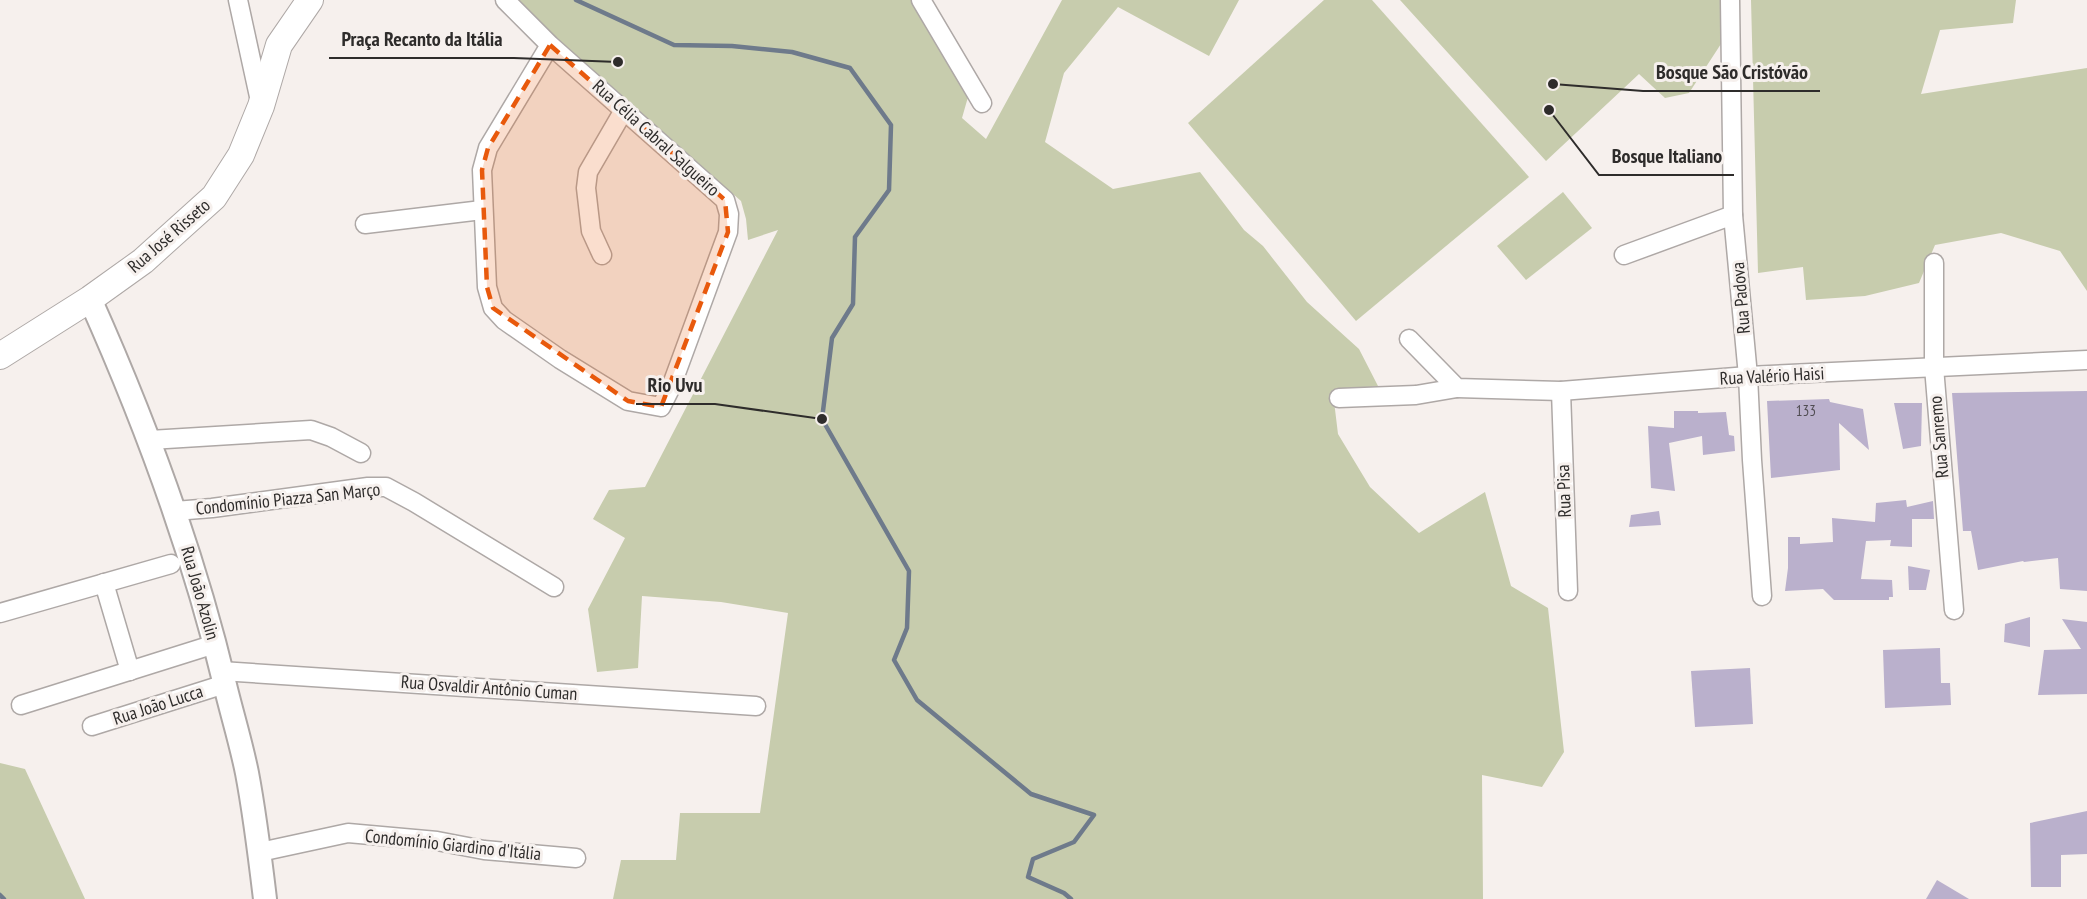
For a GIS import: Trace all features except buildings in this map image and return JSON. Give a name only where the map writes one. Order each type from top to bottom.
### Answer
[{"type":"main road","name":"Rua José Risseto","points":[[1,351],[90,299],[143,261],[214,197],[241,155],[261,106],[279,45],[310,0]]},
{"type":"street","points":[[238,0],[261,106]]},
{"type":"street","name":"Rua Célia Cabral Salgueiro","points":[[482,210],[487,288],[493,308],[504,320],[560,359],[628,401],[662,407],[728,232],[729,214],[725,200],[550,45],[505,0]]},
{"type":"street","points":[[921,0],[982,103]]},
{"type":"street","name":"Rua Padova","points":[[1730,0],[1733,215],[1748,376],[1762,596]]},
{"type":"street","points":[[365,224],[482,210],[482,170],[488,148],[550,45]]},
{"type":"street","points":[[602,255],[591,231],[586,188],[588,172],[624,110]]},
{"type":"street","points":[[1624,255],[1733,215]]},
{"type":"street","name":"Rua Sanremo","points":[[1935,263],[1934,367],[1954,610]]},
{"type":"street","name":"Rua João Azolin","points":[[90,299],[150,440],[193,563],[247,772],[265,899]]},
{"type":"street","points":[[1409,339],[1457,388]]},
{"type":"street","name":"Rua Valério Haisi","points":[[1339,398],[1416,394],[1457,388],[1561,392],[1748,376],[2087,360]]},
{"type":"street","name":"Rua Pisa","points":[[1561,392],[1568,591]]},
{"type":"street","points":[[150,440],[311,430],[331,437],[361,453]]},
{"type":"street","name":"Condomínio Piazza San Março","points":[[175,511],[386,486],[554,587]]},
{"type":"street","points":[[0,613],[171,564]]},
{"type":"street","points":[[104,583],[130,671]]},
{"type":"street","points":[[21,705],[215,644]]},
{"type":"street","name":"Rua Osvaldir Antônio Cuman","points":[[223,677],[756,706]]},
{"type":"street","name":"Rua João Lucca","points":[[92,726],[223,677]]},
{"type":"street","name":"Condomínio Giardino d'Itália","points":[[260,852],[348,833],[437,841],[484,850],[576,858]]},
{"type":"highlighted area","points":[[550,45],[725,200],[728,232],[661,407],[628,401],[493,308],[487,287],[482,170],[488,148]]},
{"type":"green space","points":[[514,0],[914,0],[968,97],[962,118],[986,139],[1062,0],[1239,0],[1209,56],[1118,7],[1064,73],[1045,142],[1113,189],[1200,172],[1244,230],[1263,246],[1307,302],[1359,349],[1378,386],[1333,393],[1338,434],[1370,487],[1419,533],[1485,492],[1511,586],[1548,608],[1564,752],[1542,787],[1482,775],[1483,899],[613,899],[621,860],[676,860],[680,813],[760,813],[788,613],[721,602],[642,596],[638,668],[597,672],[588,609],[625,538],[593,519],[609,490],[645,487],[778,230],[748,240],[741,201]]},
{"type":"green space","points":[[1324,0],[1372,0],[1529,177],[1356,321],[1188,123]]},
{"type":"green space","points":[[1400,0],[1730,0],[1732,27],[1689,93],[1665,98],[1639,74],[1546,161]]},
{"type":"green space","points":[[1751,0],[2016,0],[2013,23],[1940,30],[1921,94],[2087,68],[2087,291],[2060,251],[2001,233],[1935,245],[1919,283],[1865,296],[1806,300],[1803,267],[1758,273]]},
{"type":"green space","points":[[1563,192],[1592,228],[1526,280],[1497,246]]},
{"type":"green space","points":[[0,763],[25,769],[85,899],[0,899]]},
{"type":"waterway","points":[[576,0],[674,45],[732,46],[792,52],[850,68],[891,125],[889,190],[855,237],[853,304],[832,338],[822,419],[909,571],[907,628],[894,660],[917,700],[1031,794],[1094,815],[1074,842],[1033,859],[1028,877],[1064,893],[1071,899]]},
{"type":"waterway","points":[[0,895],[4,899]]},
{"type":"place","name":"Praça Recanto da Itália","points":[[618,62]]},
{"type":"place","name":"Bosque São Cristóvão","points":[[1553,84]]},
{"type":"place","name":"Bosque Italiano","points":[[1549,110]]},
{"type":"place","name":"Rio Uvu","points":[[822,419]]}]
